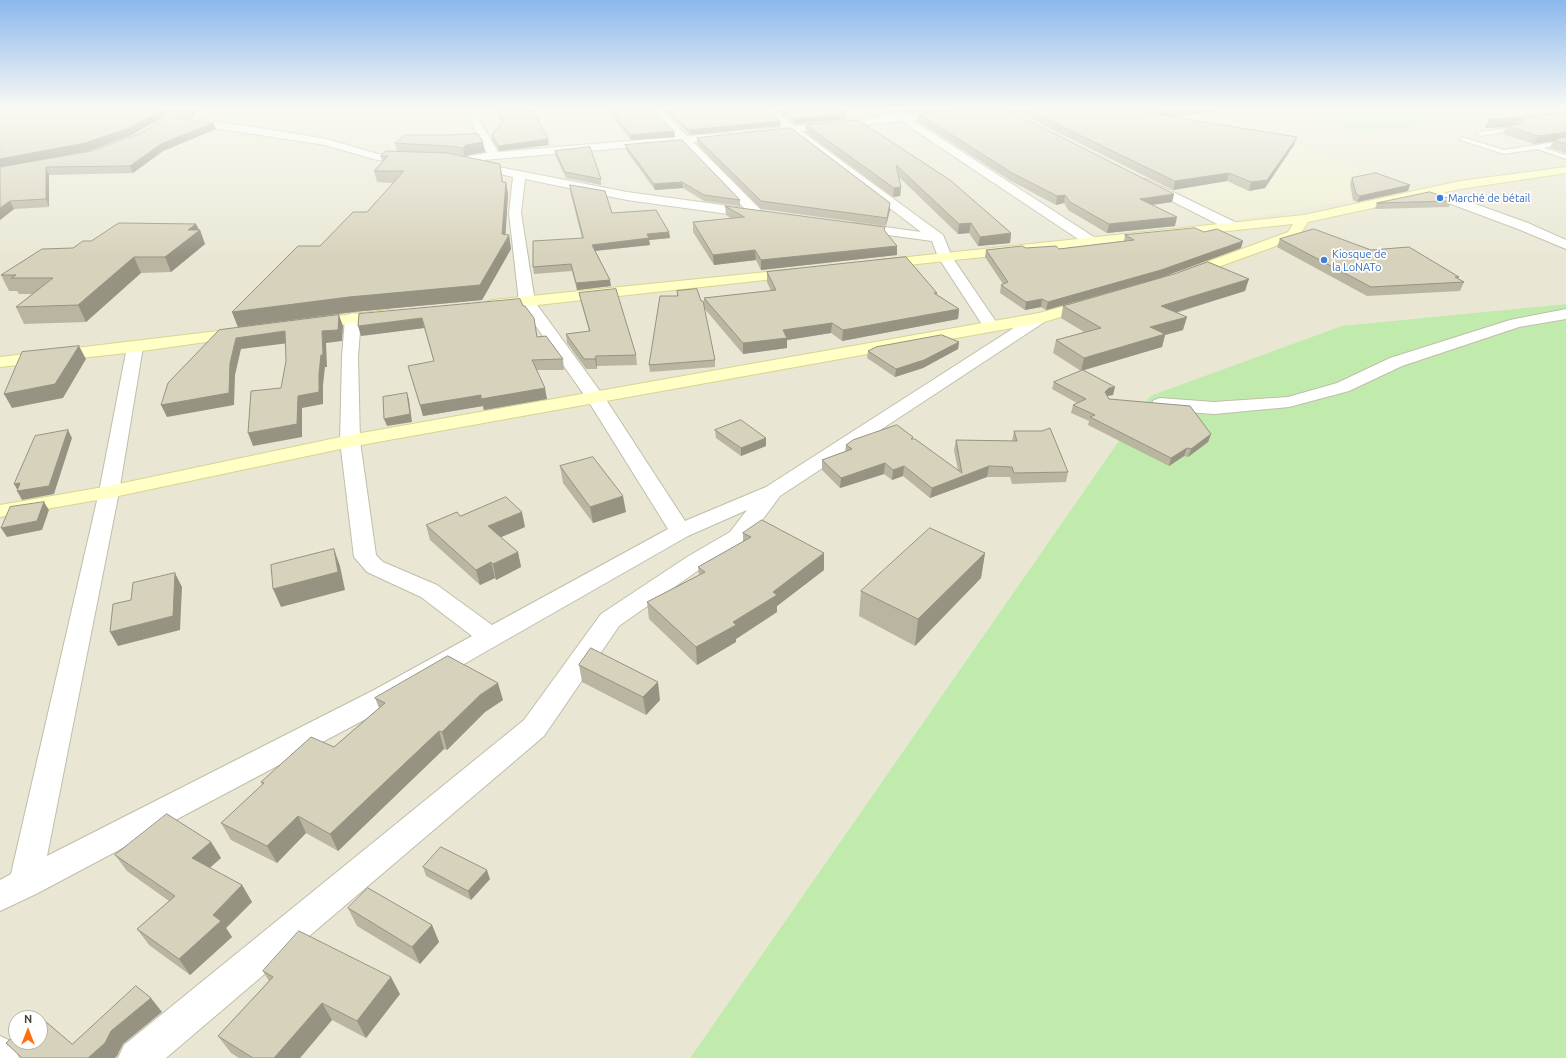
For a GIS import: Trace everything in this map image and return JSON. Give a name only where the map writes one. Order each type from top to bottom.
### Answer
[{"type":"main road","points":[[866,265],[1089,240],[1304,219],[1460,185],[1566,170]]},
{"type":"main road","points":[[1172,280],[1293,235],[1304,219]]},
{"type":"main road","points":[[479,306],[811,271]]},
{"type":"main road","points":[[0,511],[109,492],[350,441],[1040,318],[1105,300]]},
{"type":"main road","points":[[299,325],[400,314]]},
{"type":"main road","points":[[0,362],[135,347],[260,330]]},
{"type":"street","points":[[407,158],[421,159]]},
{"type":"street","points":[[474,158],[461,160],[519,175],[627,196],[772,216]]},
{"type":"street","points":[[702,158],[756,214]]},
{"type":"street","points":[[831,158],[938,238],[945,257],[991,326]]},
{"type":"street","points":[[965,158],[1089,240]]},
{"type":"street","points":[[519,175],[515,213],[527,302],[596,398],[680,531]]},
{"type":"street","points":[[1135,177],[1234,227]]},
{"type":"street","points":[[1431,192],[1523,226],[1566,245]]},
{"type":"street","points":[[843,226],[938,238]]},
{"type":"street","points":[[1144,403],[1214,408],[1289,402],[1343,387],[1396,362],[1508,325],[1566,314]]},
{"type":"street","points":[[353,318],[350,357],[350,441],[365,557],[375,567],[391,576],[429,591],[489,636]]},
{"type":"street","points":[[0,896],[384,697],[489,636],[680,531],[773,491],[1040,318]]},
{"type":"street","points":[[25,884],[109,492],[135,347]]},
{"type":"street","points":[[137,1058],[534,728],[610,620],[695,562],[738,538],[773,491]]},
{"type":"shaded area","points":[[0,158],[1566,158],[1566,304],[1529,308],[1150,396],[690,1058],[0,1058]]},
{"type":"shaded area","points":[[1110,158],[1334,158],[1415,189],[1237,220],[1230,218]]},
{"type":"green space","points":[[1566,304],[1566,1058],[690,1058],[1150,396],[1342,326]]},
{"type":"building","points":[[49,158],[141,158],[130,166],[46,167],[46,199],[10,201],[0,208],[0,167]]},
{"type":"building","points":[[386,158],[473,158],[500,164],[502,182],[506,182],[502,234],[509,235],[480,285],[349,297],[232,312],[298,246],[320,246],[353,212],[367,212],[404,171],[374,171]]},
{"type":"building","points":[[559,158],[594,158],[601,179],[565,172]]},
{"type":"building","points":[[635,158],[700,158],[740,200],[704,195],[682,182],[654,184]]},
{"type":"building","points":[[718,158],[831,158],[890,203],[887,218],[761,201]]},
{"type":"building","points":[[853,158],[917,158],[950,180],[1011,233],[980,237],[971,223],[959,224],[896,165],[901,187],[894,188]]},
{"type":"building","points":[[989,158],[1104,158],[1174,194],[1140,199],[1177,217],[1109,224],[1070,202],[1065,195],[1057,196],[1012,173]]},
{"type":"building","points":[[1128,158],[1282,158],[1267,180],[1251,182],[1229,173],[1175,181]]},
{"type":"building","points":[[1376,173],[1410,185],[1360,196],[1356,194],[1352,178]]},
{"type":"building","points":[[570,185],[605,191],[612,213],[656,210],[669,232],[647,234],[649,238],[592,245],[610,280],[576,283],[571,264],[533,267],[533,241],[583,238]]},
{"type":"building","points":[[1430,192],[1451,199],[1451,201],[1377,203]]},
{"type":"building","points":[[725,206],[885,227],[884,230],[897,246],[761,260],[755,250],[713,255],[693,222],[744,217]]},
{"type":"building","points":[[119,223],[196,224],[188,230],[200,230],[165,257],[134,257],[78,305],[16,307],[53,278],[11,278],[16,275],[1,275],[42,249],[73,248],[83,241],[91,241]]},
{"type":"building","points":[[1195,228],[1204,232],[1217,229],[1243,241],[1161,270],[1048,302],[1042,299],[1026,302],[1001,285],[1008,282],[986,250],[1022,246],[1026,248],[1056,246],[1059,249],[1134,240],[1125,235]]},
{"type":"building","points":[[1314,229],[1371,250],[1409,247],[1459,277],[1455,277],[1464,282],[1371,287],[1280,239]]},
{"type":"building","points":[[906,257],[937,293],[934,293],[959,309],[843,330],[832,323],[783,330],[787,338],[743,343],[704,298],[776,290],[767,272]]},
{"type":"building","points":[[1208,262],[1249,279],[1161,306],[1187,317],[1150,327],[1165,334],[1084,358],[1056,340],[1101,328],[1063,306],[1174,274]]},
{"type":"building","points":[[616,289],[636,355],[596,356],[595,359],[584,359],[566,334],[590,331],[579,293]]},
{"type":"building","points":[[697,289],[701,301],[703,301],[715,360],[649,365],[660,296],[678,296],[677,291]]},
{"type":"building","points":[[520,299],[523,306],[525,306],[534,318],[537,337],[546,336],[563,359],[532,360],[545,388],[481,399],[481,395],[420,405],[408,366],[434,361],[422,318],[358,326],[359,314]]},
{"type":"building","points":[[339,315],[338,330],[322,331],[323,355],[321,355],[319,373],[319,392],[298,396],[297,424],[248,433],[251,391],[281,388],[286,361],[285,331],[236,338],[230,363],[229,393],[161,405],[168,383],[219,330]]},
{"type":"building","points":[[942,335],[959,342],[924,360],[896,369],[868,351],[876,347]]},
{"type":"building","points":[[79,346],[55,384],[4,394],[22,352]]},
{"type":"building","points":[[1083,370],[1115,387],[1109,388],[1105,392],[1109,399],[1190,406],[1211,434],[1191,449],[1187,448],[1171,458],[1090,417],[1095,415],[1073,405],[1086,399],[1054,382]]},
{"type":"building","points":[[407,393],[410,414],[384,419],[383,397]]},
{"type":"building","points":[[741,420],[766,438],[741,448],[715,430]]},
{"type":"building","points":[[897,425],[913,437],[911,439],[915,439],[962,473],[956,440],[1017,441],[1014,431],[1042,431],[1050,428],[1068,472],[1014,473],[1012,467],[989,466],[932,488],[904,466],[893,470],[885,463],[841,478],[822,460],[852,449],[846,445],[853,440]]},
{"type":"building","points":[[68,430],[49,486],[17,491],[20,483],[14,484],[35,436]]},
{"type":"building","points":[[593,457],[623,496],[590,507],[560,466]]},
{"type":"building","points":[[506,497],[522,512],[488,526],[518,552],[493,564],[491,562],[476,570],[426,525],[457,512],[460,516]]},
{"type":"building","points":[[44,502],[37,521],[1,528],[10,507]]},
{"type":"building","points":[[762,520],[824,553],[773,592],[777,595],[733,622],[736,625],[696,647],[647,602],[705,572],[698,567],[751,537],[743,533]]},
{"type":"building","points":[[930,528],[985,553],[918,619],[861,591]]},
{"type":"building","points":[[334,549],[338,572],[273,589],[271,565]]},
{"type":"building","points":[[175,573],[173,616],[110,632],[113,604],[131,600],[133,583]]},
{"type":"building","points":[[591,648],[658,682],[643,697],[579,665]]},
{"type":"building","points":[[448,656],[498,683],[480,695],[442,732],[439,731],[330,834],[298,816],[267,846],[221,823],[264,783],[261,782],[311,737],[334,747],[385,703],[375,698]]},
{"type":"building","points":[[167,814],[211,842],[192,858],[242,885],[213,915],[221,921],[179,959],[137,929],[175,896],[115,855]]},
{"type":"building","points":[[441,847],[487,870],[468,891],[423,867]]},
{"type":"building","points":[[368,888],[432,925],[412,947],[348,908]]},
{"type":"building","points":[[299,931],[391,977],[357,1021],[322,1003],[274,1058],[253,1058],[218,1036],[273,977],[263,971]]},
{"type":"building","points":[[136,986],[151,998],[111,1031],[105,1043],[88,1058],[22,1058],[13,1050],[48,1050],[48,1024],[72,1044]]},
{"type":"place","name":"Marché de bétail","points":[[1440,198]]},
{"type":"place","name":"Kiosque de la LoNATo","points":[[1324,260]]}]
